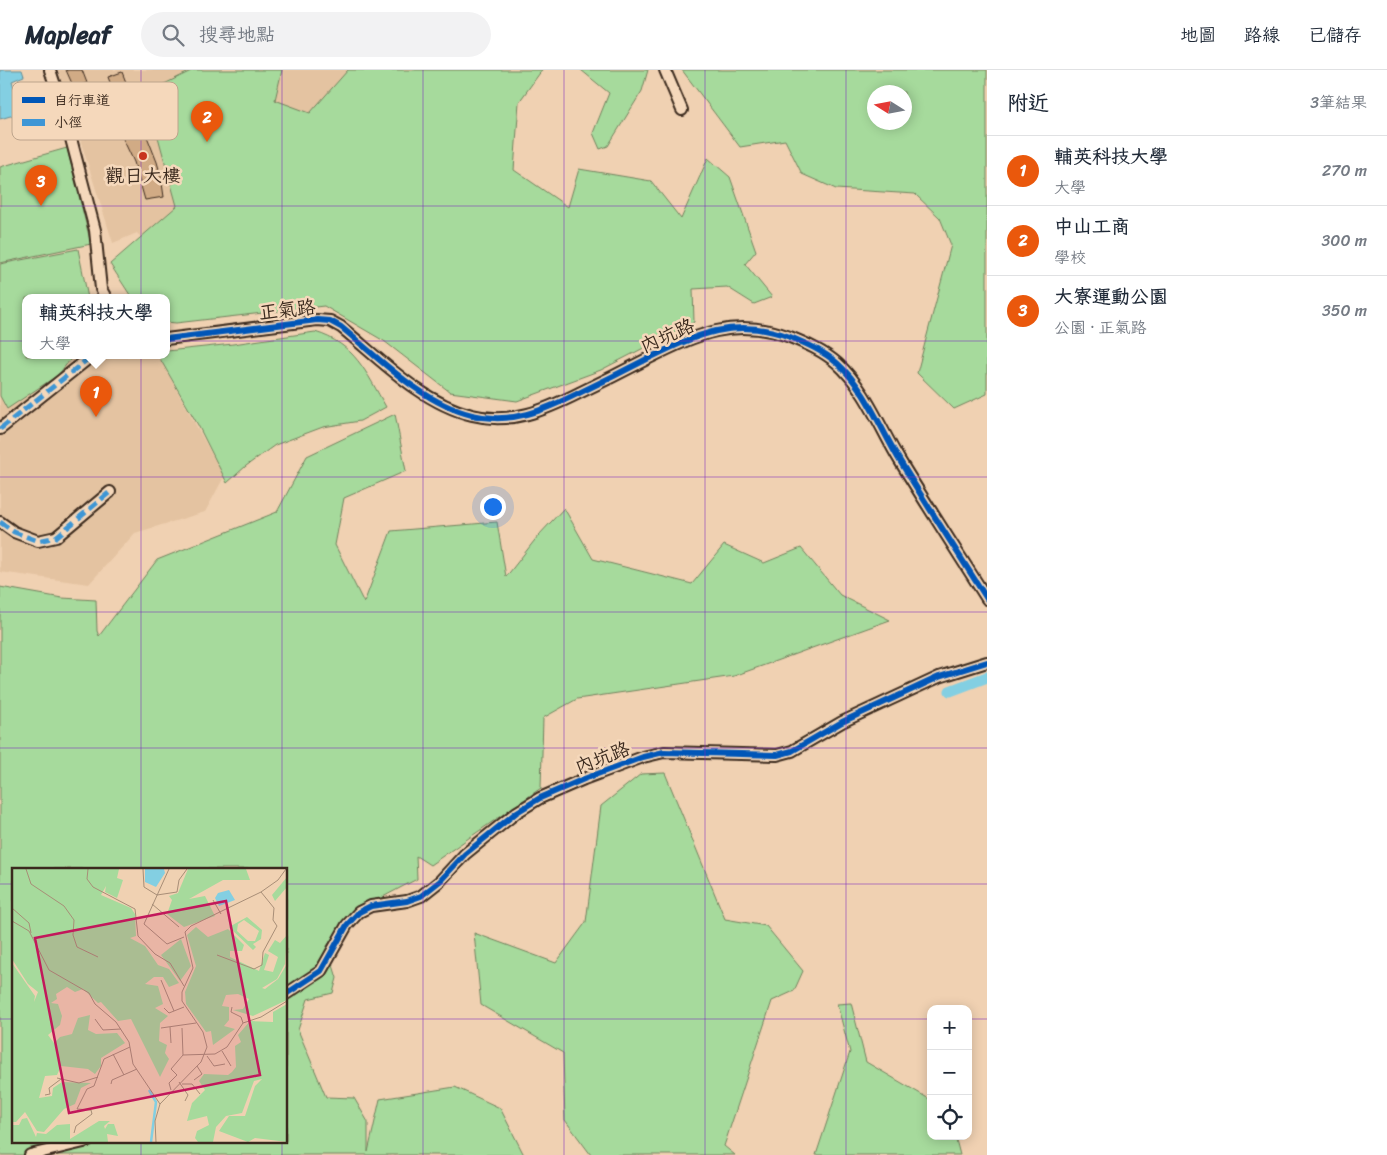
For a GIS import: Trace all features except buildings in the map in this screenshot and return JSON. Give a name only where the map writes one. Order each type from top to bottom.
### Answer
[{"type":"street","points":[[50,70],[54,82]]},
{"type":"street","points":[[665,70],[682,110]]},
{"type":"street","points":[[71,140],[95,230],[101,289],[104,294]]},
{"type":"street","name":"正氣路","points":[[170,338],[317,320],[330,321],[342,327],[418,390]]},
{"type":"street","name":"內坑路","points":[[418,390],[448,408],[473,416],[498,418],[525,416],[551,407],[689,338],[720,330],[749,328],[777,332],[819,350],[837,363],[850,378],[868,402],[899,460],[987,599]]},
{"type":"street","points":[[0,429],[88,359]]},
{"type":"street","points":[[0,522],[14,532],[38,541],[56,537],[110,492]]},
{"type":"street","name":"內坑路","points":[[288,993],[322,971],[347,925],[359,912],[371,906],[407,901],[421,896],[440,882],[465,854],[517,812],[540,798],[644,756],[664,752],[777,755],[792,751],[842,722],[939,677],[987,662]]},
{"type":"street","points":[[30,1155],[84,1142]]},
{"type":"shaded area","points":[[58,70],[368,70],[168,268],[137,233],[113,243],[80,140],[178,140],[178,82],[62,82]]},
{"type":"shaded area","points":[[0,356],[22,356],[22,359],[160,359],[224,477],[205,512],[135,533],[89,584],[0,572]]},
{"type":"green space","points":[[193,70],[282,70],[275,100],[310,113],[348,70],[542,70],[519,102],[514,170],[568,207],[579,169],[651,181],[681,219],[708,158],[730,177],[756,251],[745,264],[772,297],[754,304],[727,287],[693,289],[694,322],[601,370],[517,401],[450,392],[384,341],[324,306],[170,322],[170,294],[129,294],[110,264],[177,206],[159,140],[178,140],[178,82],[168,82]]},
{"type":"green space","points":[[581,70],[648,70],[642,91],[608,146],[600,149],[593,133],[609,93]]},
{"type":"green space","points":[[682,70],[987,70],[987,394],[954,409],[917,373],[951,245],[940,218],[915,194],[836,189],[802,174],[785,140],[740,147]]},
{"type":"green space","points":[[67,148],[91,244],[0,263],[0,167]]},
{"type":"green space","points":[[78,249],[87,294],[22,294],[22,359],[71,359],[58,375],[7,409],[0,396],[0,264]]},
{"type":"green space","points":[[315,332],[329,337],[350,352],[358,361],[386,407],[360,421],[323,427],[275,445],[246,466],[227,483],[198,425],[160,359],[170,359],[170,351]]},
{"type":"green space","points":[[395,414],[406,471],[344,498],[335,545],[364,603],[391,531],[497,522],[506,577],[538,536],[564,508],[593,559],[692,584],[724,545],[764,563],[801,548],[840,595],[890,620],[734,676],[577,699],[543,718],[541,788],[430,865],[416,856],[417,879],[379,899],[373,910],[340,928],[327,946],[337,978],[333,993],[308,999],[298,1030],[326,1097],[354,1098],[368,1122],[368,1152],[380,1099],[455,1087],[500,1108],[524,1155],[0,1155],[0,587],[62,598],[96,600],[97,631],[99,636],[157,560],[277,512],[307,456]]},
{"type":"green space","points":[[665,773],[725,919],[766,926],[803,971],[794,991],[772,1001],[724,1146],[735,1155],[591,1155],[565,1120],[563,1053],[481,1005],[474,933],[556,963],[586,922],[601,806],[641,774]]},
{"type":"green space","points":[[851,1003],[866,1062],[927,1098],[927,1140],[956,1140],[960,1155],[816,1155],[850,1052],[837,1004]]},
{"type":"water","points":[[0,70],[22,70],[24,76],[12,81],[12,116],[0,119]]},
{"type":"waterway","points":[[950,691],[987,677]]},
{"type":"marked path","points":[[0,429],[88,359]]},
{"type":"marked path","points":[[0,522],[14,532],[38,541],[56,537],[110,492]]},
{"type":"cycle path","points":[[170,338],[317,320],[330,321],[341,327],[386,366],[436,401],[472,415],[500,418],[527,414],[553,405],[682,342],[716,331],[733,328],[751,328],[790,337],[815,348],[832,359],[847,373],[872,409],[900,461],[987,599]]},
{"type":"cycle path","points":[[288,993],[321,971],[347,925],[359,912],[371,906],[407,901],[421,896],[440,881],[465,854],[517,812],[540,798],[643,757],[664,752],[777,755],[792,751],[842,722],[939,677],[987,662]]},
{"type":"place","name":"中山工商","points":[[207,142]]},
{"type":"place","name":"觀日大樓","points":[[143,156]]},
{"type":"place","name":"大寮運動公園","points":[[41,206]]},
{"type":"place","name":"輔英科技大學","points":[[96,417]]}]
